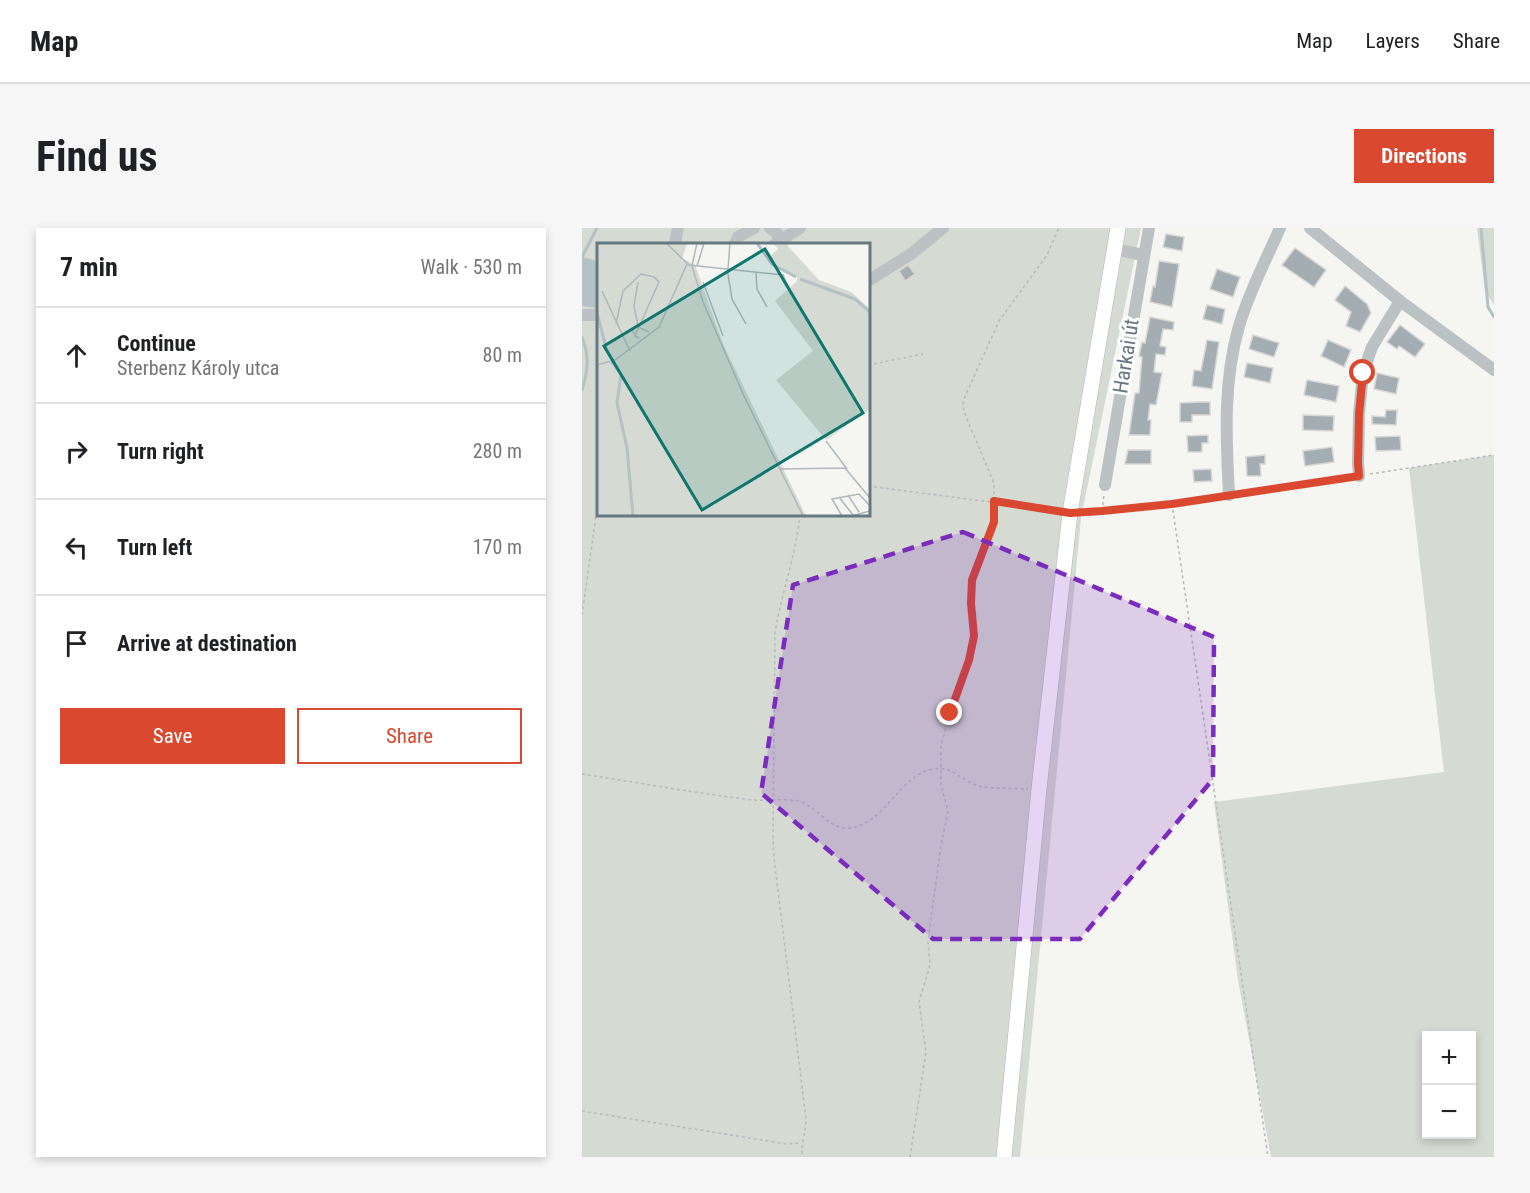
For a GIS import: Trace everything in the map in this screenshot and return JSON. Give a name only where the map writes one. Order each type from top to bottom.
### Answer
[{"type":"main road","name":"Harkai út","points":[[1004,1157],[1039,789],[1070,513],[1118,228]]},
{"type":"street","points":[[675,243],[678,228]]},
{"type":"street","points":[[735,243],[738,237],[754,228]]},
{"type":"street","points":[[771,228],[778,236],[778,243]]},
{"type":"street","points":[[778,243],[800,228]]},
{"type":"street","points":[[870,280],[911,254],[943,228]]},
{"type":"street","name":"Harkai út","points":[[1105,485],[1149,228]]},
{"type":"street","points":[[1229,495],[1226,422],[1233,353],[1239,326],[1255,282],[1280,228]]},
{"type":"street","points":[[1310,228],[1400,301],[1494,370]]},
{"type":"street","points":[[1114,249],[1143,255]]},
{"type":"street","points":[[1359,476],[1359,414],[1363,373],[1372,347],[1400,301]]},
{"type":"path","points":[[910,1157],[926,1052],[919,1002],[930,965],[928,942],[941,845],[948,812],[941,786],[941,746],[969,660],[974,636],[971,603],[972,580],[994,522],[994,483],[964,412],[963,401],[999,321],[1047,255],[1059,228]]},
{"type":"path","points":[[870,365],[923,354]]},
{"type":"path","points":[[870,486],[924,495],[994,501],[1070,513],[1172,504],[1494,455]]},
{"type":"path","points":[[1102,511],[1105,485]]},
{"type":"path","points":[[1172,504],[1268,1157]]},
{"type":"path","points":[[582,615],[597,509]]},
{"type":"path","points":[[800,516],[797,545],[775,632],[772,801],[774,858],[806,1119],[805,1133],[800,1143],[802,1157]]},
{"type":"path","points":[[582,774],[754,800],[798,801],[808,805],[832,824],[847,828],[866,822],[876,815],[915,776],[923,772],[951,770],[975,785],[983,787],[1039,789]]},
{"type":"path","points":[[582,1111],[787,1144],[800,1143]]},
{"type":"highlighted area","points":[[963,532],[1214,637],[1213,779],[1080,939],[933,939],[761,793],[793,585]]},
{"type":"shaded area","points":[[582,228],[1141,228],[1081,518],[1020,1157],[582,1157]]},
{"type":"shaded area","points":[[1477,228],[1494,228],[1494,305],[1485,291]]},
{"type":"shaded area","points":[[582,257],[597,261],[597,308],[582,306]]},
{"type":"shaded area","points":[[1494,455],[1494,1157],[1271,1157],[1238,980],[1214,802],[1444,772],[1409,468]]},
{"type":"building","points":[[1166,234],[1184,237],[1182,251],[1163,247]]},
{"type":"building","points":[[1295,248],[1326,270],[1314,287],[1282,265]]},
{"type":"building","points":[[1159,261],[1179,264],[1172,307],[1150,302]]},
{"type":"building","points":[[908,265],[915,274],[905,281],[899,271]]},
{"type":"building","points":[[1217,269],[1240,277],[1233,297],[1210,289]]},
{"type":"building","points":[[1345,286],[1367,304],[1371,313],[1360,332],[1346,326],[1351,312],[1335,300]]},
{"type":"building","points":[[1207,305],[1225,309],[1222,324],[1203,319]]},
{"type":"building","points":[[1150,317],[1174,322],[1173,330],[1163,329],[1160,346],[1166,347],[1165,355],[1156,354],[1154,372],[1162,373],[1156,405],[1150,404],[1148,420],[1151,420],[1150,435],[1129,435],[1135,393],[1139,393],[1142,357],[1139,356],[1142,342],[1145,343]]},
{"type":"building","points":[[1400,325],[1425,344],[1415,357],[1399,346],[1397,349],[1387,342]]},
{"type":"building","points":[[1253,335],[1279,343],[1274,357],[1249,349]]},
{"type":"building","points":[[1207,340],[1219,342],[1212,389],[1192,386],[1194,370],[1201,371]]},
{"type":"building","points":[[1328,340],[1351,350],[1344,367],[1321,356]]},
{"type":"building","points":[[1247,363],[1273,368],[1270,383],[1244,377]]},
{"type":"building","points":[[1377,373],[1399,378],[1396,394],[1374,389]]},
{"type":"building","points":[[1307,380],[1339,386],[1336,402],[1304,395]]},
{"type":"building","points":[[1210,402],[1210,415],[1192,415],[1192,422],[1180,422],[1180,403]]},
{"type":"building","points":[[1386,410],[1397,410],[1396,425],[1372,424],[1372,416],[1385,417]]},
{"type":"building","points":[[1303,415],[1334,416],[1333,431],[1303,430]]},
{"type":"building","points":[[1208,435],[1208,443],[1202,443],[1202,452],[1188,452],[1187,436]]},
{"type":"building","points":[[1400,436],[1401,450],[1376,451],[1375,437]]},
{"type":"building","points":[[1332,447],[1334,462],[1305,466],[1303,451]]},
{"type":"building","points":[[1128,450],[1151,450],[1151,464],[1125,464]]},
{"type":"building","points":[[1265,455],[1265,464],[1260,464],[1261,476],[1247,476],[1246,457]]},
{"type":"building","points":[[1211,469],[1212,481],[1194,482],[1193,470]]},
{"type":"waterway","points":[[582,257],[597,228]]},
{"type":"waterway","points":[[1481,228],[1488,307],[1494,317]]},
{"type":"waterway","points":[[582,337],[587,364],[582,390]]},
{"type":"route","points":[[950,713],[969,660],[974,636],[971,603],[972,580],[994,522],[994,501],[1070,513],[1102,511],[1172,504],[1359,476],[1359,414],[1363,373]]}]
